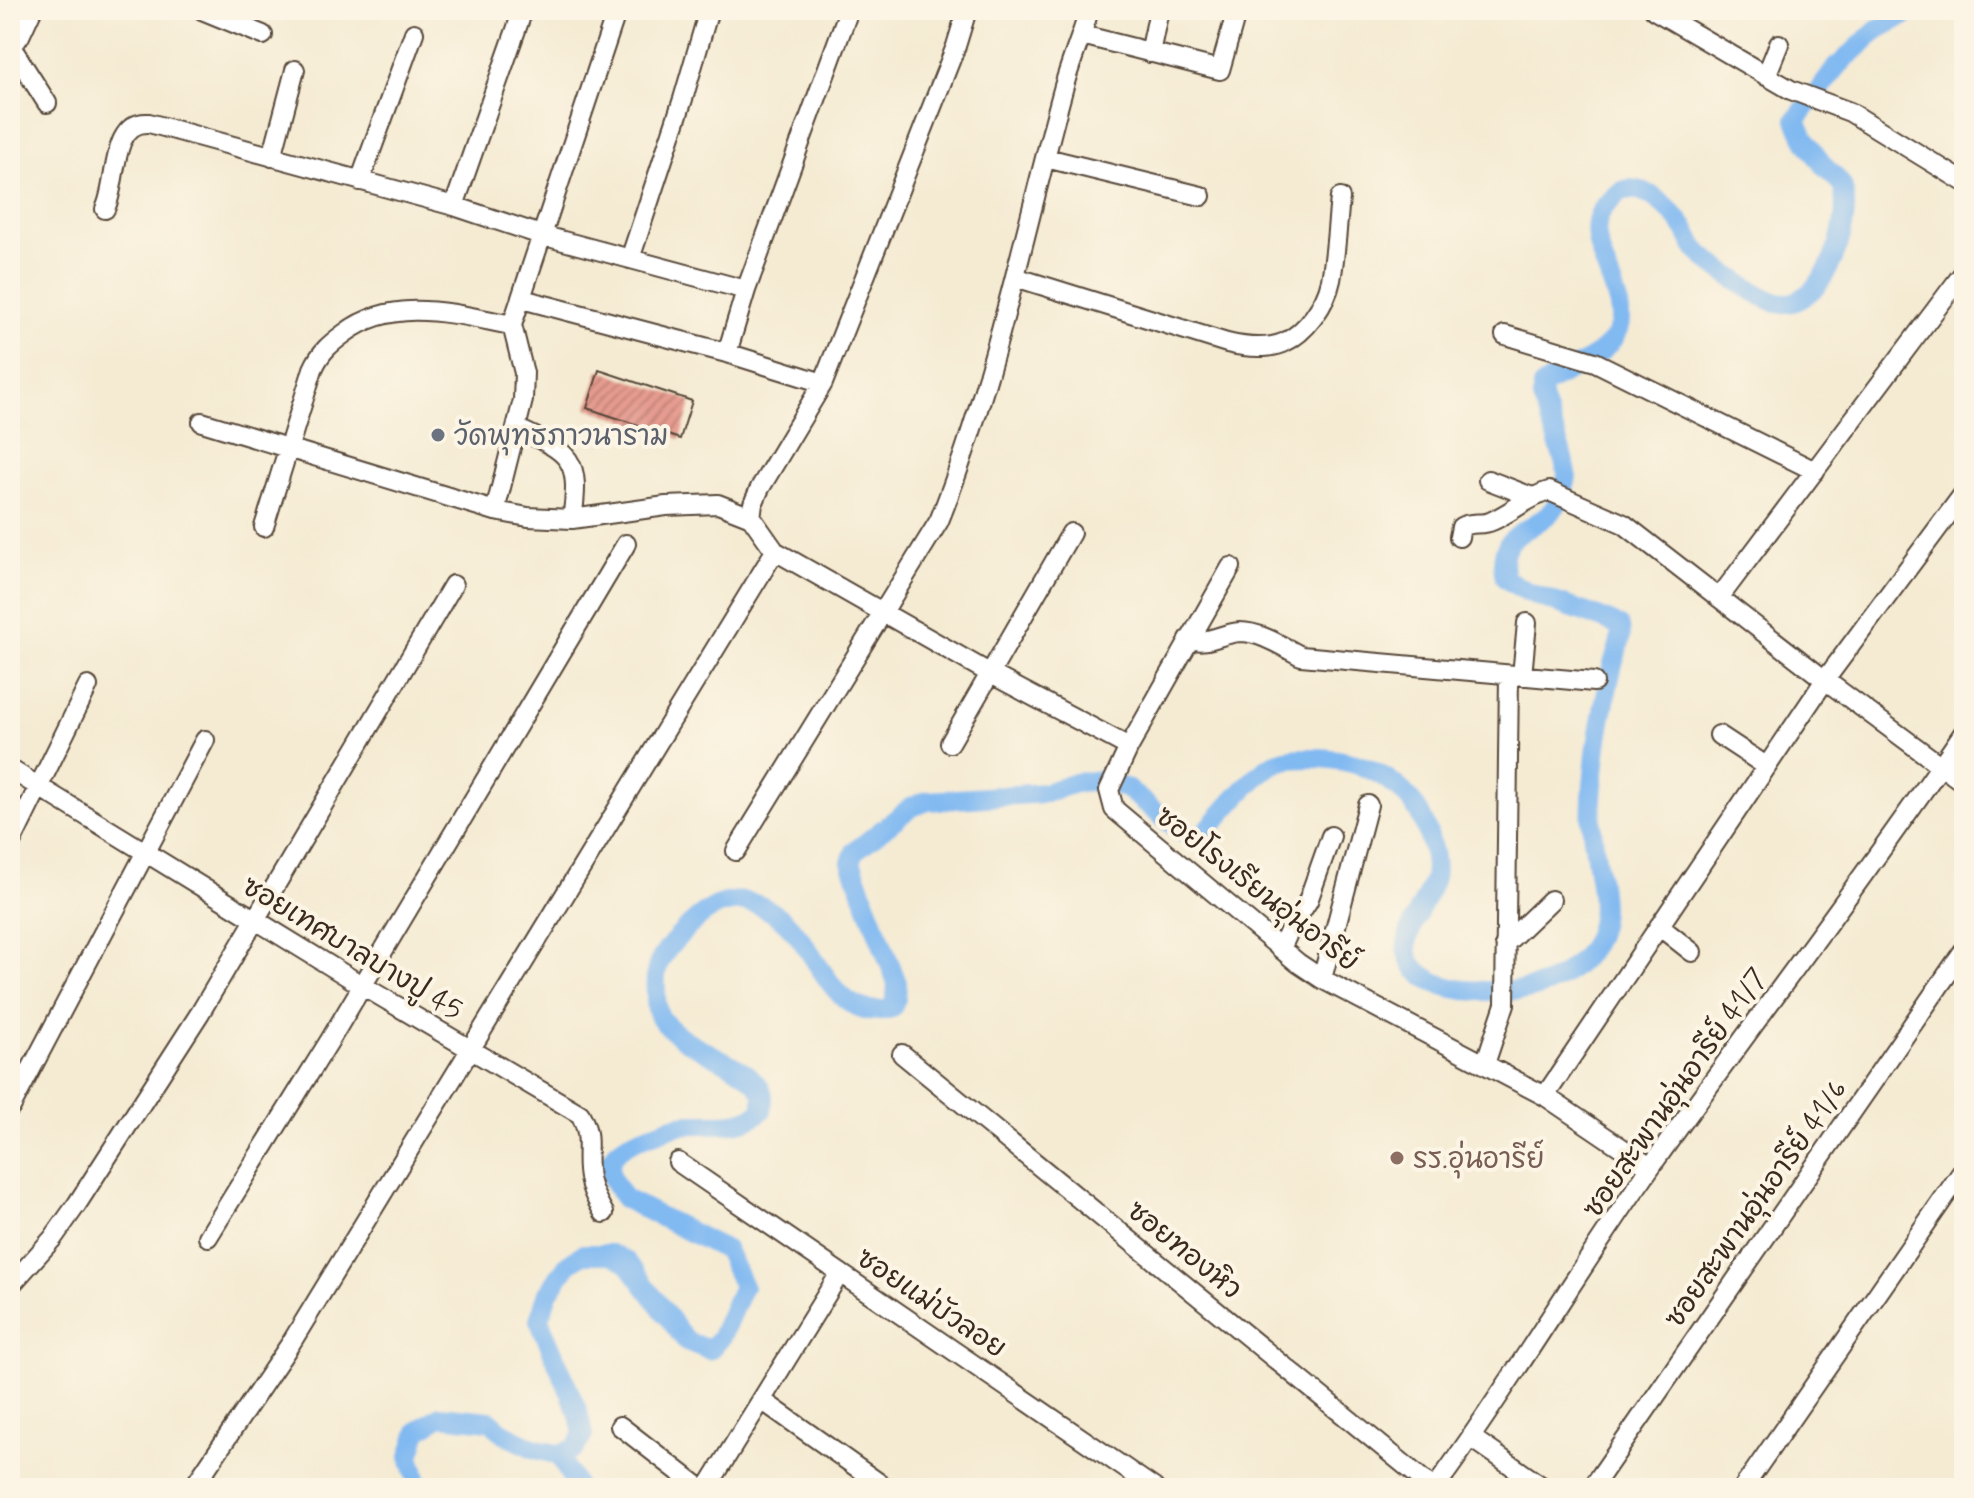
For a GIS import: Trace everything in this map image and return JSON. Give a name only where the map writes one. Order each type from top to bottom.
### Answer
[{"type":"street","points":[[32,10],[11,49],[47,103]]},
{"type":"street","points":[[202,10],[263,35]]},
{"type":"street","points":[[454,206],[523,10]]},
{"type":"street","points":[[495,511],[523,400],[524,373],[512,325],[617,10]]},
{"type":"street","points":[[630,259],[709,10]]},
{"type":"street","points":[[727,353],[746,290],[849,10]]},
{"type":"street","points":[[751,517],[760,488],[823,383],[956,46],[967,10]]},
{"type":"street","points":[[736,851],[939,521],[959,473],[1015,277],[1065,82],[1089,10]]},
{"type":"street","points":[[1150,53],[1159,10]]},
{"type":"street","points":[[1082,35],[1220,70],[1237,10]]},
{"type":"street","points":[[1654,10],[1792,91],[1850,112],[1964,182]]},
{"type":"street","points":[[360,181],[414,33]]},
{"type":"street","points":[[1766,76],[1779,44]]},
{"type":"street","points":[[272,157],[295,70]]},
{"type":"street","points":[[105,209],[112,192],[120,147],[127,131],[141,123],[454,206],[541,235],[746,290]]},
{"type":"street","points":[[1046,158],[1201,196]]},
{"type":"street","points":[[1015,277],[1227,343],[1250,348],[1282,343],[1301,330],[1318,310],[1330,282],[1340,198]]},
{"type":"street","points":[[1719,598],[1964,272]]},
{"type":"street","points":[[522,299],[727,353],[823,383]]},
{"type":"street","points":[[264,527],[313,369],[322,350],[352,328],[399,310],[426,310],[512,325]]},
{"type":"street","points":[[1505,335],[1586,360],[1815,471]]},
{"type":"street","points":[[202,422],[495,511],[528,517],[572,519],[718,504],[751,517],[775,551],[991,674],[1129,747]]},
{"type":"street","points":[[516,428],[558,448],[569,461],[574,478],[572,519]]},
{"type":"street","points":[[1488,480],[1532,497]]},
{"type":"street","points":[[1459,537],[1461,527],[1493,521],[1532,497],[1549,491],[1624,524],[1964,783]]},
{"type":"street","points":[[1545,1096],[1825,680],[1964,493]]},
{"type":"street","points":[[950,743],[1071,533]]},
{"type":"street","points":[[208,1237],[363,986],[626,544]]},
{"type":"street","points":[[193,1488],[291,1343],[775,551]]},
{"type":"street","name":"ซอยโรงเรียนอุ่นอารีย์","points":[[1231,567],[1129,747],[1112,783],[1110,802],[1123,819],[1322,979],[1545,1096],[1650,1167]]},
{"type":"street","points":[[10,1286],[53,1238],[77,1204],[200,1013],[453,585]]},
{"type":"street","points":[[1485,1064],[1505,1004],[1516,675],[1527,623]]},
{"type":"street","points":[[1189,639],[1205,642],[1242,632],[1258,635],[1301,656],[1594,682]]},
{"type":"street","points":[[10,845],[88,686]]},
{"type":"street","name":"ซอยสะพานอุ่นอารีย์ 41/7","points":[[1434,1488],[1472,1438],[1650,1167],[1865,875],[1964,732]]},
{"type":"street","points":[[1719,735],[1766,766]]},
{"type":"street","points":[[11,1107],[205,740]]},
{"type":"street","name":"ซอยเทศบาลบางปู 45","points":[[10,769],[253,920],[580,1114],[588,1129],[591,1189],[604,1213]]},
{"type":"street","points":[[1322,979],[1368,805]]},
{"type":"street","points":[[1281,949],[1308,901],[1331,836]]},
{"type":"street","points":[[1505,944],[1551,900]]},
{"type":"street","points":[[1659,926],[1692,952]]},
{"type":"street","name":"ซอยสะพานอุ่นอารีย์ 41/6","points":[[1592,1488],[1964,950]]},
{"type":"street","name":"ซอยทองหิว","points":[[902,1054],[1434,1488]]},
{"type":"street","name":"ซอยแม่บัวลอย","points":[[678,1162],[1154,1488]]},
{"type":"street","points":[[1743,1488],[1964,1169]]},
{"type":"street","points":[[707,1488],[840,1273]]},
{"type":"street","points":[[763,1401],[886,1488]]},
{"type":"street","points":[[620,1426],[700,1488]]},
{"type":"street","points":[[1472,1438],[1544,1488]]},
{"type":"building","points":[[599,370],[692,401],[680,439],[587,408]]},
{"type":"waterway","points":[[419,1488],[410,1456],[418,1431],[440,1416],[490,1421],[505,1434],[533,1448],[559,1455],[575,1448],[583,1434],[578,1411],[539,1320],[548,1293],[568,1264],[583,1254],[611,1254],[627,1262],[686,1341],[709,1350],[720,1339],[743,1286],[726,1250],[625,1199],[611,1176],[610,1166],[612,1158],[626,1145],[669,1128],[734,1123],[754,1117],[762,1110],[763,1096],[755,1081],[744,1072],[684,1039],[660,1017],[656,1002],[657,969],[674,942],[703,915],[731,902],[752,903],[771,911],[788,924],[834,988],[846,999],[874,1011],[892,1008],[897,983],[851,862],[855,851],[911,807],[928,801],[1045,793],[1075,783],[1103,780],[1127,789],[1180,831],[1192,836],[1204,833],[1256,777],[1277,763],[1313,758],[1352,763],[1387,779],[1402,791],[1414,805],[1430,841],[1434,877],[1407,942],[1408,955],[1414,967],[1427,978],[1446,986],[1510,991],[1541,986],[1555,980],[1580,961],[1590,948],[1601,919],[1592,829],[1592,796],[1600,727],[1621,632],[1620,627],[1606,620],[1518,586],[1505,578],[1503,560],[1514,538],[1546,517],[1555,507],[1566,480],[1564,460],[1542,398],[1542,387],[1594,357],[1612,341],[1618,330],[1620,316],[1617,300],[1596,231],[1599,216],[1620,192],[1631,189],[1650,195],[1674,215],[1698,251],[1731,277],[1768,299],[1786,303],[1803,298],[1829,268],[1838,247],[1845,206],[1842,186],[1812,150],[1796,120],[1838,66],[1877,30],[1915,10]]},
{"type":"waterway","points":[[559,1455],[577,1488]]},
{"type":"place","name":"วัดพุทธภาวนาราม","points":[[438,435]]},
{"type":"place","name":"รร.อุ่นอารีย์","points":[[1397,1158]]}]
